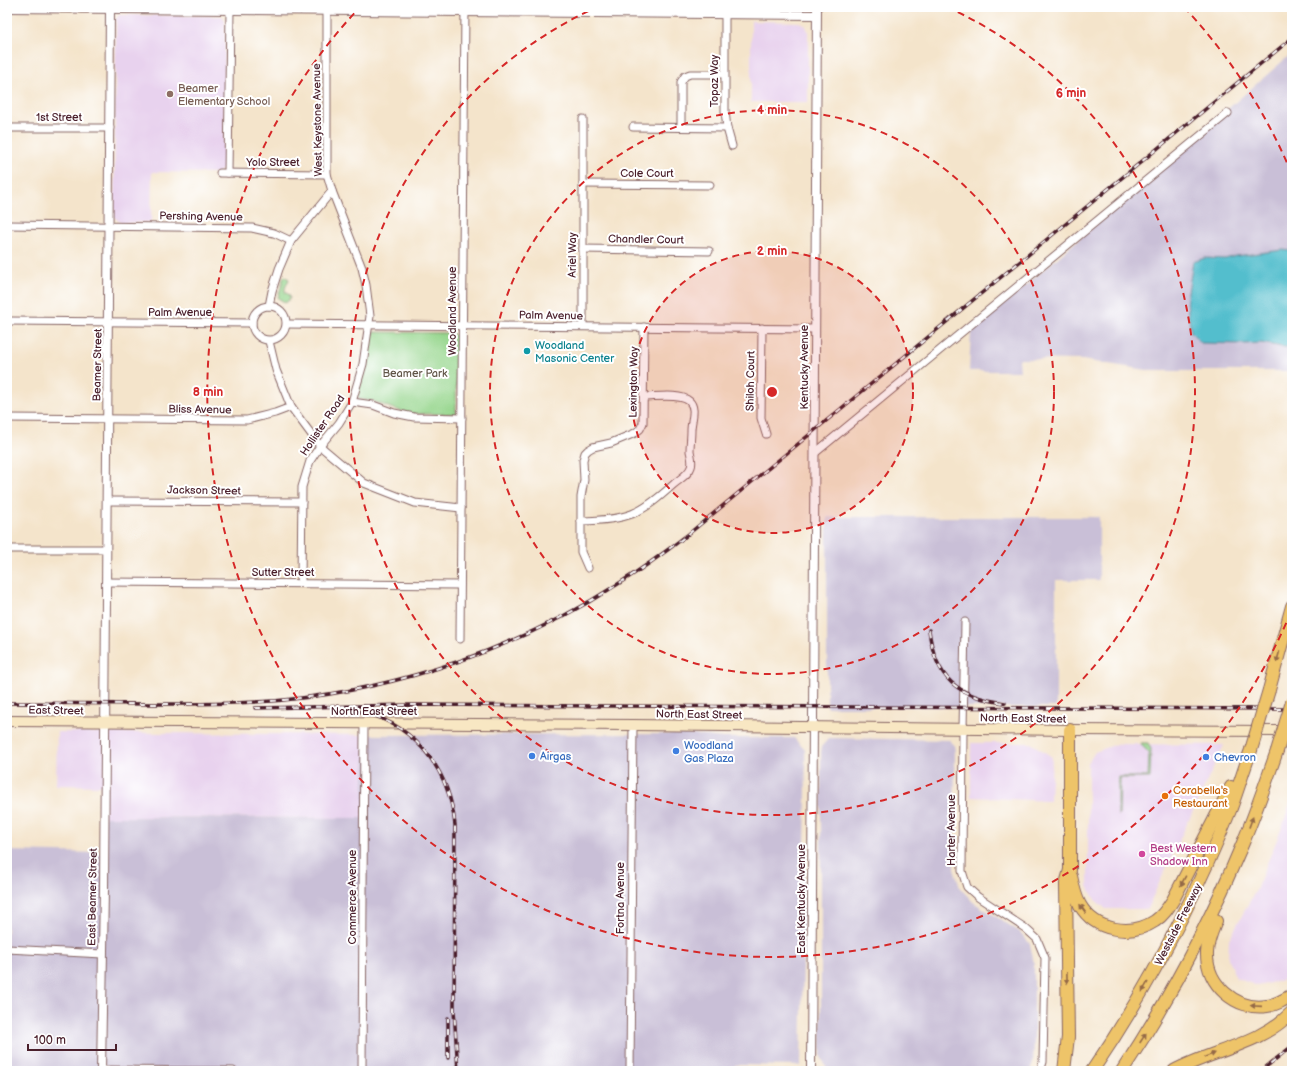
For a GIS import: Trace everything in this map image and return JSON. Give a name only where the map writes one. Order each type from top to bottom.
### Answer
[{"type":"highway","name":"Westside Freeway","points":[[1092,1071],[1127,1018],[1183,916],[1224,825],[1249,755],[1292,606]]},
{"type":"highway","points":[[1292,702],[1277,751],[1243,844],[1230,890],[1211,931],[1207,954],[1211,975],[1222,992],[1236,1000],[1247,1005],[1265,1006],[1274,1004],[1292,995]]},
{"type":"highway","points":[[1070,730],[1070,870],[1075,894],[1080,905],[1087,914],[1102,925],[1128,931],[1146,926],[1156,921],[1165,912],[1173,900],[1249,755]]},
{"type":"highway","points":[[1122,1071],[1148,1031],[1181,973],[1206,924],[1243,844]]},
{"type":"highway","points":[[1064,1071],[1068,1037],[1066,884],[1070,870]]},
{"type":"highway","points":[[1174,1071],[1266,1033],[1292,1012]]},
{"type":"main road","name":"East Street","points":[[7,721],[105,722]]},
{"type":"main road","name":"North East Street","points":[[105,722],[1292,731]]},
{"type":"street","points":[[7,8],[230,10],[288,9],[327,11],[642,11],[725,14],[816,11]]},
{"type":"street","name":"Beamer Street","points":[[105,722],[111,8]]},
{"type":"street","points":[[228,173],[230,10]]},
{"type":"street","name":"Woodland Avenue","points":[[460,639],[465,10]]},
{"type":"street","name":"West Keystone Avenue","points":[[269,306],[272,290],[279,269],[291,241],[332,191],[326,174],[327,11]]},
{"type":"street","name":"Kentucky Avenue","points":[[813,727],[816,11]]},
{"type":"street","name":"Topaz Way","points":[[725,14],[724,98],[727,128],[732,146]]},
{"type":"street","points":[[681,127],[681,82],[685,76],[690,74],[724,74]]},
{"type":"street","points":[[815,453],[1228,114]]},
{"type":"street","name":"Ariel Way","points":[[583,119],[583,326]]},
{"type":"street","points":[[633,127],[727,128]]},
{"type":"street","name":"1st Street","points":[[7,128],[110,128]]},
{"type":"street","name":"Yolo Street","points":[[220,173],[326,174]]},
{"type":"street","name":"Cole Court","points":[[583,184],[710,185]]},
{"type":"street","name":"Hollister Road","points":[[301,583],[302,487],[305,474],[310,461],[339,423],[352,402],[363,364],[369,325],[369,304],[362,268],[332,191]]},
{"type":"street","name":"Pershing Avenue","points":[[7,225],[252,228],[262,229],[291,241]]},
{"type":"street","name":"Chandler Court","points":[[583,249],[709,251]]},
{"type":"street","points":[[265,306],[269,306],[278,308],[282,311],[287,324],[282,336],[269,341],[260,339],[257,336],[252,328],[252,319],[257,311],[265,306]]},
{"type":"street","name":"Palm Avenue","points":[[7,321],[252,323]]},
{"type":"street","name":"Palm Avenue","points":[[287,324],[815,329]]},
{"type":"street","name":"Lexington Way","points":[[581,520],[584,480],[583,460],[585,453],[594,446],[612,443],[635,433],[640,429],[643,423],[644,327]]},
{"type":"street","name":"Shiloh Court","points":[[762,328],[761,418],[766,434]]},
{"type":"street","points":[[269,341],[276,370],[291,407],[320,446],[364,483],[415,503],[461,508]]},
{"type":"street","points":[[588,568],[581,552],[581,520],[618,519],[630,516],[660,496],[688,473],[691,467],[691,427],[693,408],[690,401],[677,396],[644,397]]},
{"type":"street","points":[[352,402],[373,404],[394,413],[409,417],[462,418]]},
{"type":"street","name":"Bliss Avenue","points":[[7,418],[247,420],[275,413],[291,407]]},
{"type":"street","name":"Jackson Street","points":[[106,501],[302,502]]},
{"type":"street","points":[[7,549],[106,549]]},
{"type":"street","name":"Sutter Street","points":[[106,582],[460,585]]},
{"type":"street","name":"Harter Avenue","points":[[965,622],[962,871],[967,887],[978,898],[1025,928],[1037,939],[1045,958],[1043,1062],[1040,1071]]},
{"type":"street","name":"East Beamer Street","points":[[101,1070],[105,722]]},
{"type":"street","name":"Commerce Avenue","points":[[362,1071],[364,723]]},
{"type":"street","name":"Fortna Avenue","points":[[630,1071],[633,725]]},
{"type":"street","name":"East Kentucky Avenue","points":[[811,1071],[813,727]]},
{"type":"street","points":[[7,949],[103,954]]},
{"type":"street","points":[[101,1070],[233,1071]]},
{"type":"street","points":[[462,1071],[471,1071]]},
{"type":"shaded area","name":"Beamer Elementary School","points":[[119,15],[222,16],[225,20],[224,168],[218,173],[152,172],[151,222],[121,223],[114,217],[116,19]]},
{"type":"shaded area","points":[[751,21],[798,22],[806,26],[808,32],[808,102],[751,102]]},
{"type":"shaded area","points":[[1292,53],[1292,371],[1153,371],[1082,360],[1019,359],[1020,371],[969,371],[971,331],[1015,295]]},
{"type":"shaded area","points":[[827,517],[1099,517],[1099,580],[1056,580],[1056,707],[827,707]]},
{"type":"shaded area","points":[[57,732],[365,735],[364,818],[104,817],[104,786],[56,785]]},
{"type":"shaded area","points":[[686,734],[723,738],[794,738],[805,750],[806,792],[801,1066],[735,1065],[734,1071],[7,1071],[7,851],[104,853],[104,817],[363,818],[365,735]]},
{"type":"shaded area","points":[[829,738],[950,740],[955,747],[954,868],[960,888],[973,902],[1020,932],[1030,944],[1034,963],[1034,1045],[1033,1062],[1030,1071],[826,1071],[826,1066],[821,1057],[821,747]]},
{"type":"shaded area","points":[[971,743],[1031,743],[1052,757],[1050,801],[971,797]]},
{"type":"shaded area","points":[[1117,744],[1224,745],[1147,909],[1106,909],[1095,900],[1088,886],[1088,763],[1095,752]]},
{"type":"shaded area","points":[[1292,798],[1292,966],[1282,980],[1258,986],[1236,978],[1228,959],[1229,939],[1256,890],[1281,830]]},
{"type":"green space","points":[[284,276],[289,279],[285,292],[290,298],[286,303],[278,298]]},
{"type":"green space","name":"Beamer Park","points":[[370,332],[453,333],[457,337],[456,414],[411,414],[373,401],[359,399],[357,394]]},
{"type":"green space","points":[[1140,743],[1148,743],[1151,749],[1150,778],[1120,778],[1118,815],[1118,777],[1148,777],[1149,753]]},
{"type":"water","points":[[1283,250],[1292,251],[1292,347],[1261,343],[1201,343],[1191,332],[1188,312],[1187,298],[1193,262],[1205,258],[1225,259],[1236,256]]},
{"type":"railway","points":[[7,703],[220,704],[284,700],[328,694],[372,686],[458,662],[500,646],[580,607],[636,573],[686,536],[1292,38]]},
{"type":"railway","points":[[929,630],[932,647],[937,661],[943,673],[952,683],[974,696],[1005,703]]},
{"type":"railway","points":[[255,708],[410,705],[1292,709]]},
{"type":"railway","points":[[352,710],[373,715],[392,724],[409,735],[423,749],[435,765],[445,784],[451,804],[455,825],[454,1010],[458,1071]]},
{"type":"railway","points":[[448,1018],[448,1058]]},
{"type":"railway","points":[[1261,1071],[1292,1046]]},
{"type":"place","name":"Beamer Elementary School","points":[[170,94]]},
{"type":"place","name":"Woodland Masonic Center","points":[[527,351]]},
{"type":"place","name":"Woodland Gas Plaza","points":[[676,751]]},
{"type":"place","name":"Airgas","points":[[532,756]]},
{"type":"place","name":"Chevron","points":[[1206,757]]},
{"type":"place","name":"Corabella's Restaurant","points":[[1165,796]]},
{"type":"place","name":"Best Western Shadow Inn","points":[[1142,854]]}]
